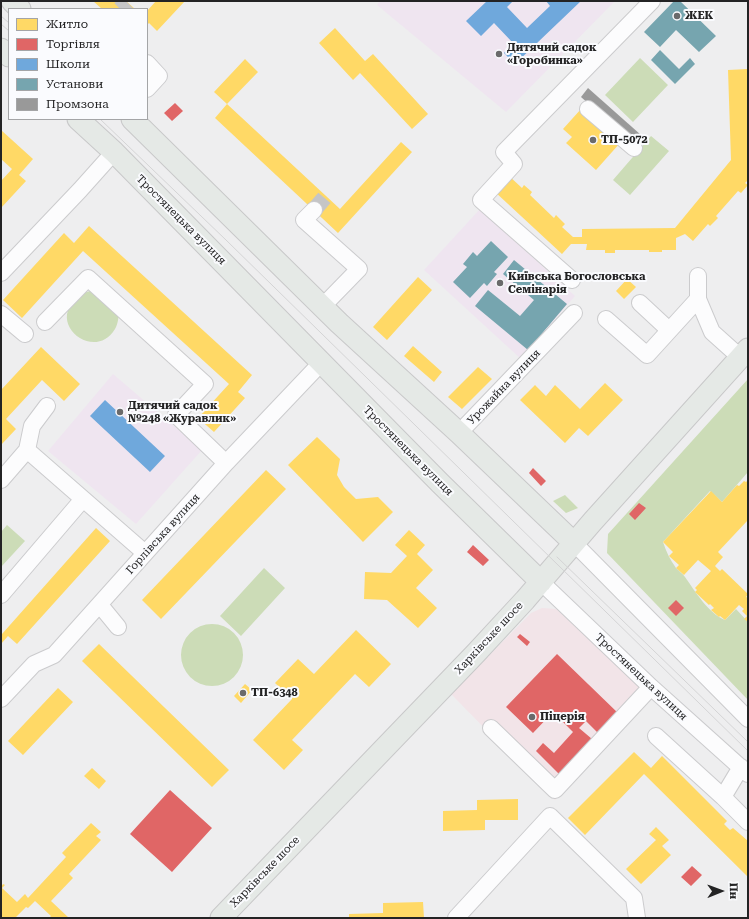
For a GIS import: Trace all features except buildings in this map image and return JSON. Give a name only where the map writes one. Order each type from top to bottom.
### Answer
[{"type":"main road","name":"Тростянецька вулиця","points":[[79,120],[114,152],[440,484],[541,582]]},
{"type":"main road","points":[[133,120],[322,307],[459,433],[574,543]]},
{"type":"main road","name":"Харківське шосе","points":[[221,918],[476,653],[744,354]]},
{"type":"street","points":[[572,280],[481,200],[514,164],[504,152],[652,1]]},
{"type":"street","points":[[148,64],[159,76],[148,88]]},
{"type":"street","points":[[588,109],[634,148]]},
{"type":"street","points":[[1,272],[114,152]]},
{"type":"street","points":[[314,210],[304,220],[359,269],[322,307]]},
{"type":"street","points":[[698,276],[698,299],[712,332],[744,354]]},
{"type":"street","points":[[45,322],[88,278],[205,384],[176,415],[226,463]]},
{"type":"street","points":[[606,319],[647,355],[698,299]]},
{"type":"street","points":[[640,303],[669,330]]},
{"type":"street","name":"Урожайна вулиця","points":[[459,433],[574,312]]},
{"type":"street","points":[[5,322],[25,334]]},
{"type":"street","name":"Горлівська вулиця","points":[[1,699],[34,664],[54,655],[226,463],[321,363]]},
{"type":"street","points":[[1,480],[28,450],[32,426],[47,406]]},
{"type":"street","points":[[28,450],[145,553]]},
{"type":"street","points":[[1,595],[83,499]]},
{"type":"street","points":[[574,543],[748,719]]},
{"type":"street","name":"Тростянецька вулиця","points":[[541,582],[651,687],[744,771]]},
{"type":"street","points":[[100,605],[118,627]]},
{"type":"street","points":[[491,728],[555,790],[651,687]]},
{"type":"street","points":[[656,736],[748,822]]},
{"type":"street","points":[[723,797],[744,771]]},
{"type":"street","points":[[456,918],[550,816],[634,898],[637,918]]},
{"type":"shaded area","name":"Дитячий садок «Горобинка»","points":[[380,1],[615,1],[506,112],[377,5]]},
{"type":"shaded area","name":"Київська Богословська Семінарія","points":[[480,209],[575,296],[521,359],[424,270]]},
{"type":"shaded area","name":"Дитячий садок №248 «Журавлик»","points":[[113,374],[202,450],[136,524],[48,451]]},
{"type":"shaded area","points":[[542,608],[556,609],[565,615],[650,697],[555,800],[451,694],[531,613]]},
{"type":"green space","points":[[640,58],[668,85],[633,122],[605,95]]},
{"type":"green space","points":[[651,136],[669,151],[630,195],[613,180]]},
{"type":"green space","points":[[90,291],[97,291],[101,293],[115,306],[118,314],[118,322],[115,329],[106,338],[97,342],[86,341],[77,336],[71,329],[67,320],[68,310],[75,300],[82,294]]},
{"type":"green space","points":[[748,379],[748,472],[722,502],[710,491],[663,542],[668,555],[676,568],[684,576],[702,601],[713,612],[725,620],[736,609],[748,622],[748,700],[607,553],[608,534]]},
{"type":"green space","points":[[565,495],[578,508],[566,513],[553,501]]},
{"type":"green space","points":[[7,525],[25,541],[1,567],[1,532]]},
{"type":"green space","points":[[264,568],[285,588],[241,636],[220,616]]},
{"type":"green space","points":[[212,624],[229,629],[234,633],[238,638],[243,655],[238,672],[234,677],[229,681],[212,686],[195,681],[190,677],[186,672],[181,655],[186,638],[190,633],[195,629]]},
{"type":"tunnel","points":[[121,8],[127,2]]},
{"type":"tunnel","points":[[314,210],[326,196]]},
{"type":"tram line","points":[[1,16],[8,22]]},
{"type":"tram line","points":[[1,24],[8,30]]},
{"type":"tram line","points":[[101,120],[226,240],[748,751]]},
{"type":"tram line","points":[[557,557],[748,742]]},
{"type":"place","name":"ЖЕК","points":[[677,16]]},
{"type":"place","name":"Дитячий садок «Горобинка»","points":[[499,54]]},
{"type":"place","name":"ТП-5072","points":[[593,140]]},
{"type":"place","name":"Київська Богословська Семінарія","points":[[500,283]]},
{"type":"place","name":"Дитячий садок №248 «Журавлик»","points":[[120,412]]},
{"type":"place","name":"ТП-6348","points":[[243,693]]},
{"type":"place","name":"Піцерія","points":[[532,717]]}]
